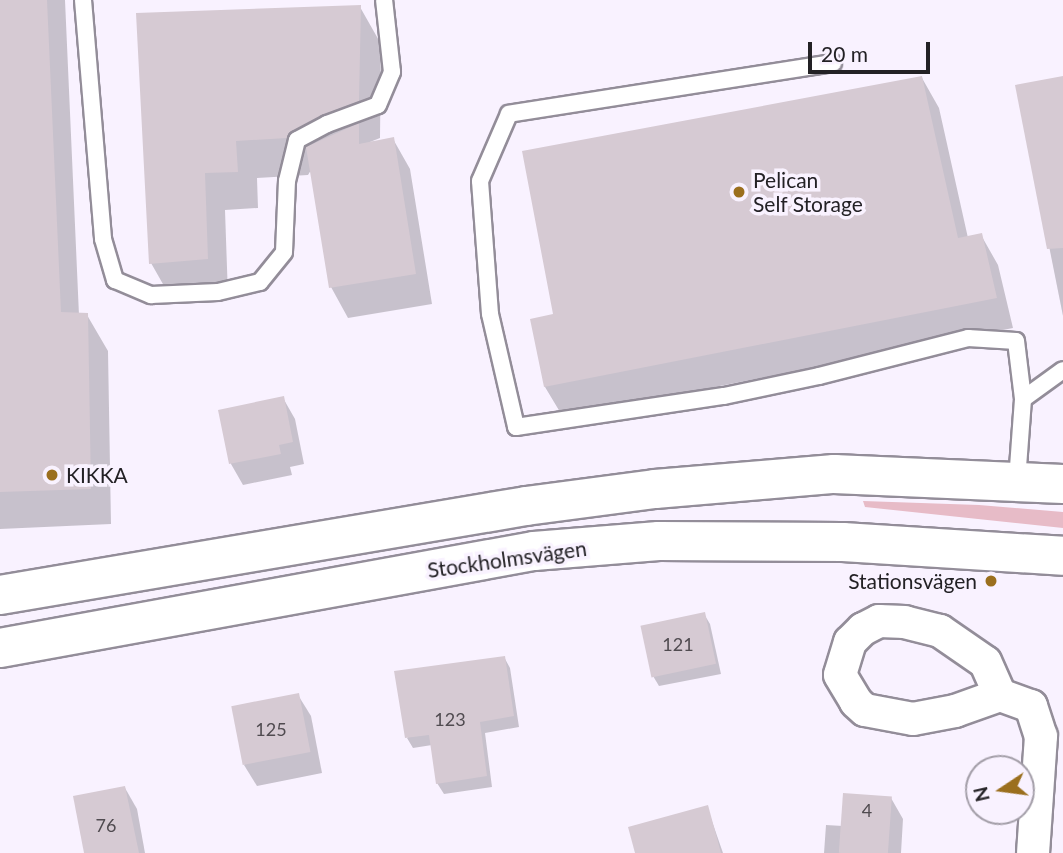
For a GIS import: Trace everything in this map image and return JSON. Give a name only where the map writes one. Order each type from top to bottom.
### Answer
[{"type":"main road","points":[[0,595],[526,506],[654,489],[834,474],[1063,484]]},
{"type":"main road","name":"Stockholmsvägen","points":[[0,648],[534,551],[659,541],[830,542],[1063,556]]},
{"type":"street","points":[[1000,695],[985,662],[940,631],[905,622],[879,621],[863,629],[850,642],[840,675],[856,702],[865,710],[913,719],[955,710],[1000,695],[1031,706],[1041,736],[1033,853]]},
{"type":"lane","points":[[83,0],[103,239],[115,280],[151,295],[218,292],[260,282],[284,252],[287,181],[297,140],[327,124],[379,106],[392,72],[384,0]]},
{"type":"lane","points":[[833,63],[509,114],[480,181],[490,314],[516,427],[724,396],[968,338],[1016,341],[1023,398],[1017,481]]},
{"type":"lane","points":[[1023,398],[1063,370]]},
{"type":"shaded area","points":[[863,501],[979,505],[1063,512],[1063,528],[865,507]]},
{"type":"building","points":[[0,0],[47,0],[61,312],[88,313],[91,489],[0,492]]},
{"type":"building","points":[[361,5],[359,101],[322,115],[292,131],[287,138],[236,141],[238,172],[205,173],[208,259],[149,264],[136,13]]},
{"type":"building","name":"Pelican Self Storage","points":[[922,76],[958,238],[982,233],[997,298],[544,387],[530,319],[553,314],[522,151]]},
{"type":"building","points":[[1063,76],[1063,248],[1047,249],[1015,85]]},
{"type":"building","points":[[359,123],[359,144],[394,137],[416,274],[329,288],[306,147]]},
{"type":"building","points":[[284,396],[293,442],[279,445],[281,454],[229,464],[218,410]]},
{"type":"building","points":[[705,612],[716,664],[651,678],[640,626]]},
{"type":"building","points":[[505,656],[514,716],[480,722],[487,776],[436,784],[429,735],[405,738],[394,671]]},
{"type":"building","points":[[299,693],[310,752],[243,765],[231,706]]},
{"type":"building","points":[[125,786],[139,853],[84,853],[73,796]]},
{"type":"building","points":[[843,793],[892,796],[888,853],[839,853]]},
{"type":"building","points":[[708,805],[721,853],[635,853],[628,827]]},
{"type":"place","name":"Pelican Self Storage","points":[[739,192]]},
{"type":"place","name":"KIKKA","points":[[52,475]]},
{"type":"place","name":"Stationsvägen","points":[[991,581]]}]
